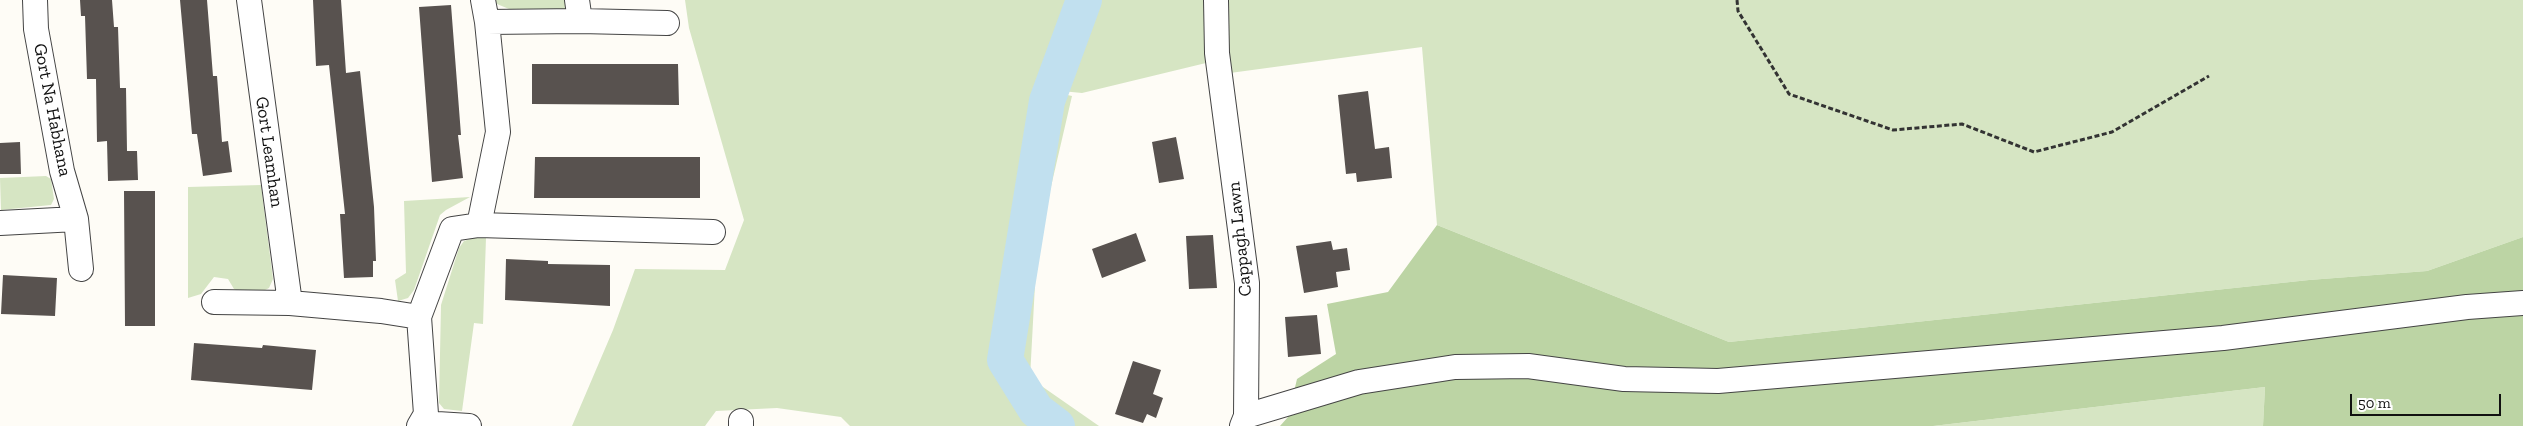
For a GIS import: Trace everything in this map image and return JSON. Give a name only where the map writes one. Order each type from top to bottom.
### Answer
[{"type":"street","name":"Gort Na Habhana","points":[[35,0],[36,29],[62,171],[76,219],[81,269]]},
{"type":"street","name":"Gort Leamhan","points":[[248,0],[290,303]]},
{"type":"street","name":"Cappagh Lawn","points":[[1216,0],[1218,53],[1247,283],[1244,421]]},
{"type":"street","points":[[479,225],[498,132],[485,11],[578,10],[667,23]]},
{"type":"street","points":[[0,223],[76,219]]},
{"type":"street","points":[[469,426],[420,424],[426,414],[419,317],[452,229],[479,225],[713,232]]},
{"type":"street","points":[[214,302],[290,303],[381,311],[419,317]]},
{"type":"street","points":[[1244,421],[1359,382],[1455,367],[1528,366],[1624,379],[1718,381],[2223,338],[2467,307],[2523,304]]},
{"type":"path","points":[[1737,0],[1738,11],[1789,94],[1892,130],[1962,124],[2034,152],[2112,132],[2209,76]]},
{"type":"green space","points":[[495,0],[572,0],[565,11],[549,14],[509,9],[497,4]]},
{"type":"green space","points":[[685,0],[1204,0],[1206,63],[1082,93],[1041,89],[1072,96],[1037,247],[1030,378],[1099,426],[850,426],[841,417],[777,408],[716,411],[705,426],[572,426],[613,330],[635,269],[725,270],[744,220],[689,28]]},
{"type":"green space","points":[[1225,0],[2523,0],[2523,237],[2427,271],[2309,280],[1729,342],[1437,225],[1422,47],[1230,73]]},
{"type":"green space","points":[[46,176],[51,179],[54,199],[51,205],[1,210],[0,178]]},
{"type":"green space","points":[[261,185],[273,279],[269,288],[259,293],[243,293],[234,289],[228,279],[214,277],[201,294],[188,298],[188,187]]},
{"type":"green space","points":[[470,197],[440,215],[414,290],[408,298],[398,301],[395,280],[406,273],[404,201]]},
{"type":"green space","points":[[1437,225],[1729,342],[2309,280],[2427,271],[2523,237],[2523,426],[2263,426],[2265,387],[1933,426],[1280,426],[1288,417],[1297,379],[1336,354],[1327,304],[1388,292]]},
{"type":"green space","points":[[473,238],[486,238],[483,324],[474,323],[462,411],[444,409],[439,403],[441,305],[459,248],[464,241]]},
{"type":"green space","points":[[2265,387],[2263,426],[1933,426]]},
{"type":"building","points":[[80,0],[112,0],[114,27],[118,27],[120,88],[126,88],[127,151],[137,151],[138,180],[108,181],[107,141],[97,142],[96,79],[87,79],[85,16],[81,16]]},
{"type":"building","points":[[180,0],[207,0],[213,76],[217,76],[222,142],[228,141],[232,172],[203,176],[197,134],[192,134]]},
{"type":"building","points":[[313,0],[341,0],[346,73],[360,71],[374,207],[376,261],[373,261],[373,277],[344,278],[340,214],[345,214],[329,65],[316,66]]},
{"type":"building","points":[[451,5],[461,135],[458,135],[463,178],[432,182],[419,7]]},
{"type":"building","points":[[532,64],[678,64],[679,105],[532,104]]},
{"type":"building","points":[[1368,91],[1375,149],[1389,147],[1392,178],[1357,182],[1356,173],[1346,174],[1338,95]]},
{"type":"building","points":[[1176,137],[1184,179],[1159,183],[1152,142]]},
{"type":"building","points":[[20,142],[21,174],[0,174],[0,143]]},
{"type":"building","points":[[535,157],[700,157],[700,198],[534,198]]},
{"type":"building","points":[[124,191],[155,191],[155,326],[125,326]]},
{"type":"building","points":[[1136,233],[1146,261],[1102,278],[1092,249]]},
{"type":"building","points":[[1213,235],[1217,288],[1189,289],[1186,236]]},
{"type":"building","points":[[1331,241],[1333,250],[1347,248],[1350,270],[1336,272],[1338,287],[1304,293],[1296,246]]},
{"type":"building","points":[[506,259],[548,261],[548,264],[610,265],[610,306],[505,300]]},
{"type":"building","points":[[3,275],[57,278],[55,316],[1,314]]},
{"type":"building","points":[[1317,315],[1321,354],[1288,357],[1285,317]]},
{"type":"building","points":[[194,343],[262,348],[263,345],[316,350],[312,390],[191,380]]},
{"type":"building","points":[[1133,361],[1161,370],[1153,394],[1163,398],[1156,418],[1147,414],[1143,423],[1115,414]]},
{"type":"waterway","points":[[1057,426],[1036,410],[1005,360],[1047,101],[1084,0]]}]
